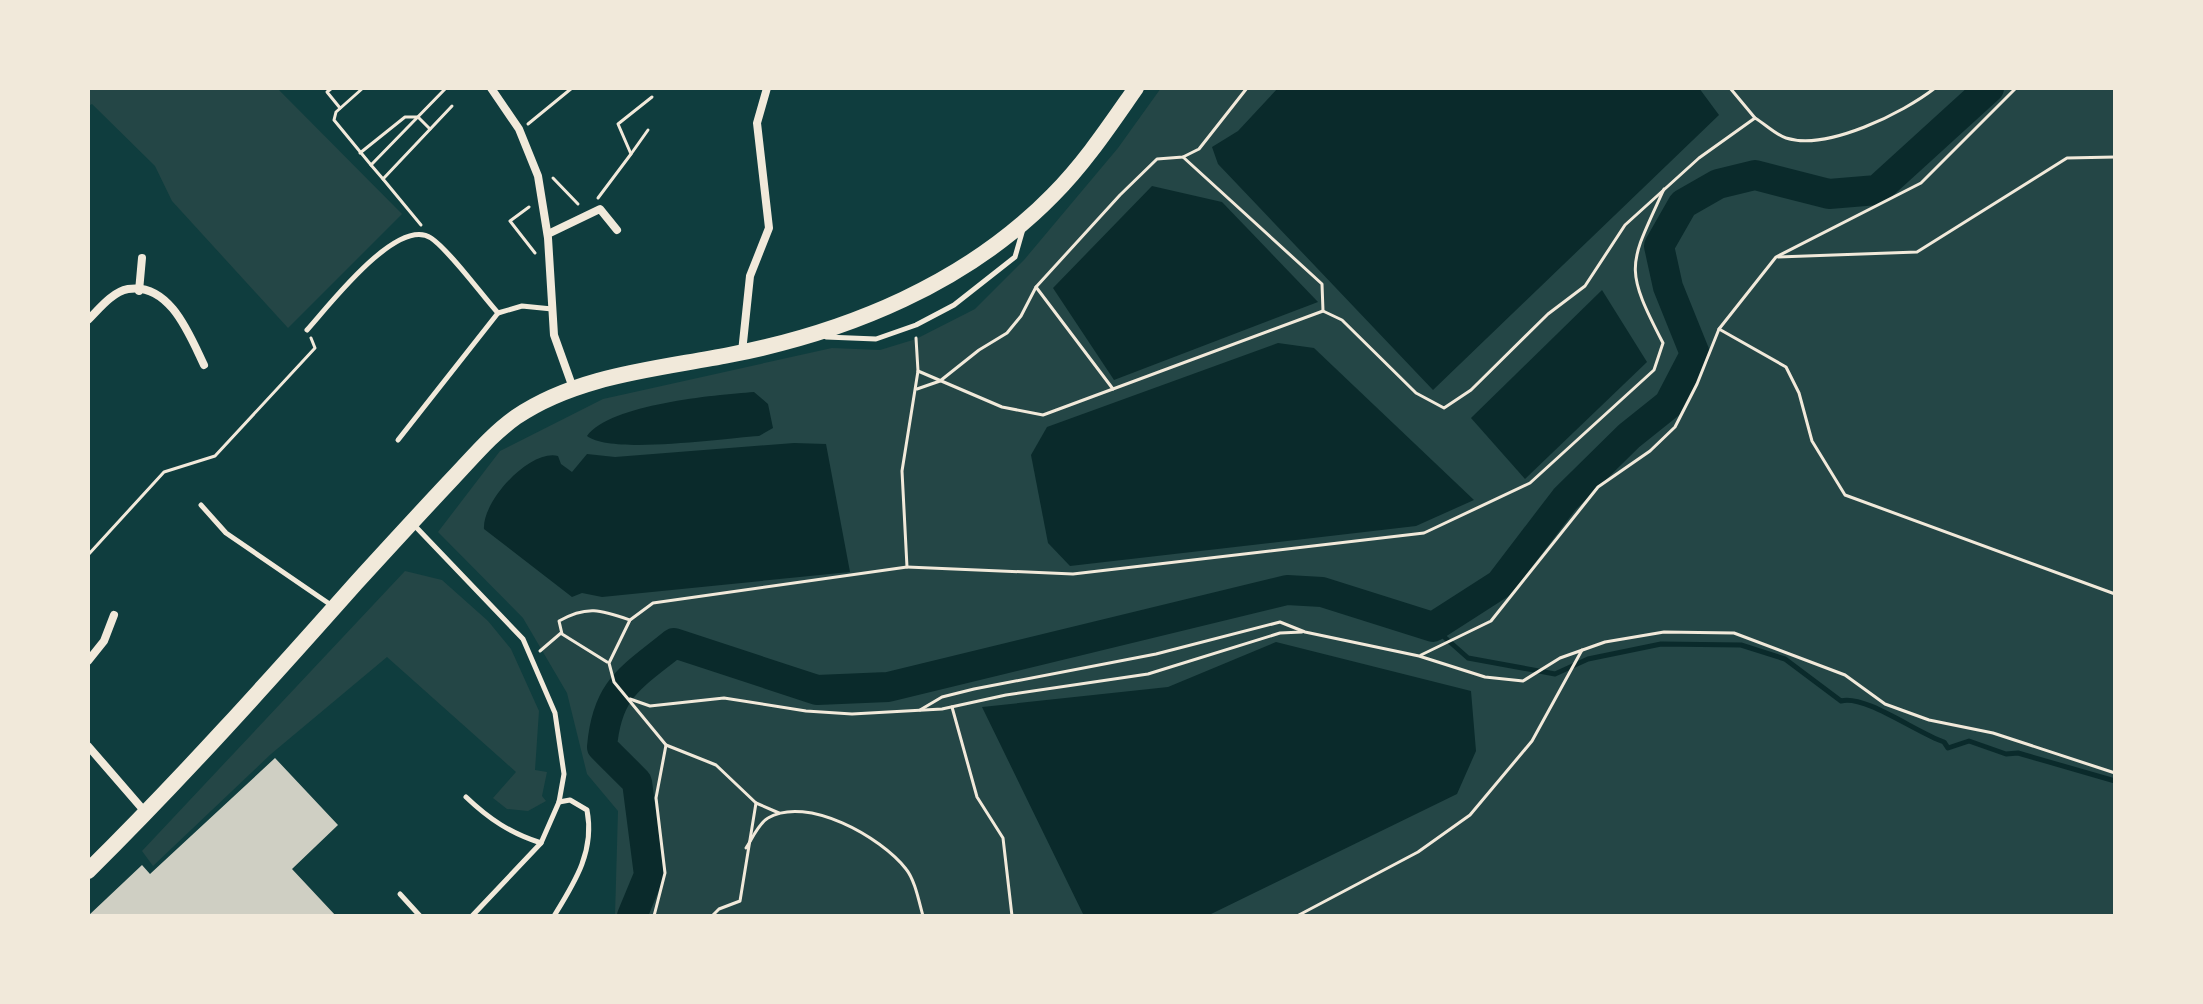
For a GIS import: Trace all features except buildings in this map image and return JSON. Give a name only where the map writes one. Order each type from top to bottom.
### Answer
[{"type":"main road","points":[[88,871],[146,814],[411,522],[498,432],[533,407],[573,388],[811,337],[852,323],[918,292],[970,262],[1025,220],[1073,174],[1136,88]]},
{"type":"street","points":[[491,88],[528,146],[544,202],[554,335],[573,388]]},
{"type":"street","points":[[741,353],[750,276],[769,228],[757,123],[767,88]]},
{"type":"street","points":[[548,234],[600,209],[617,230]]},
{"type":"street","points":[[139,291],[142,258]]},
{"type":"street","points":[[88,320],[111,297],[129,289],[154,294],[180,314],[204,365]]},
{"type":"street","points":[[88,661],[104,641],[114,615]]},
{"type":"street","points":[[88,746],[146,814]]},
{"type":"lane","points":[[811,337],[876,339],[912,327],[954,305],[1015,257],[1025,220]]},
{"type":"lane","points":[[307,330],[383,249],[411,234],[430,237],[498,313]]},
{"type":"lane","points":[[398,440],[498,313],[522,306],[552,309]]},
{"type":"lane","points":[[201,505],[226,533],[335,608]]},
{"type":"lane","points":[[411,522],[523,639],[555,713],[564,774],[559,802],[541,843],[472,916]]},
{"type":"lane","points":[[466,797],[486,817],[514,834],[541,843]]},
{"type":"lane","points":[[554,916],[587,854],[591,828],[587,810],[570,800],[559,802]]},
{"type":"lane","points":[[400,894],[420,916]]},
{"type":"path","points":[[332,88],[327,92],[340,108]]},
{"type":"path","points":[[363,88],[340,108],[334,116],[335,124],[430,237]]},
{"type":"path","points":[[371,165],[446,88]]},
{"type":"path","points":[[527,125],[572,88]]},
{"type":"path","points":[[915,390],[940,381],[968,357],[1007,333],[1021,316],[1036,287],[1157,159],[1183,157],[1199,149],[1247,88]]},
{"type":"path","points":[[1730,88],[1755,118],[1786,138],[1823,140],[1893,116],[1935,88]]},
{"type":"path","points":[[1419,656],[1491,621],[1506,607],[1569,520],[1598,487],[1650,451],[1675,427],[1719,329],[1776,257],[1921,183],[2016,88]]},
{"type":"path","points":[[631,154],[618,124],[652,97]]},
{"type":"path","points":[[383,179],[452,106]]},
{"type":"path","points":[[360,153],[405,117],[418,117],[430,129]]},
{"type":"path","points":[[918,371],[1002,407],[1043,415],[1323,311],[1342,320],[1416,393],[1444,408],[1471,390],[1548,314],[1585,286],[1625,225],[1699,158],[1755,118]]},
{"type":"path","points":[[596,202],[648,130]]},
{"type":"path","points":[[1183,157],[1322,284],[1323,311]]},
{"type":"path","points":[[1776,257],[1917,252],[2067,158],[2115,157]]},
{"type":"path","points":[[546,176],[550,175],[584,211]]},
{"type":"path","points":[[779,813],[756,803],[716,765],[666,745],[614,682],[609,663],[630,620],[653,603],[907,567],[1073,574],[1424,533],[1530,483],[1654,370],[1663,343],[1638,294],[1633,256],[1665,188]]},
{"type":"path","points":[[535,202],[510,221],[538,258]]},
{"type":"path","points":[[1036,287],[1114,391]]},
{"type":"path","points":[[907,567],[902,471],[919,346],[912,327]]},
{"type":"path","points":[[1719,329],[1786,367],[1799,393],[1812,441],[1845,495],[2115,594]]},
{"type":"path","points":[[88,555],[164,472],[215,456],[315,348],[307,330]]},
{"type":"path","points":[[609,663],[561,633],[559,621],[577,610],[596,609],[630,620]]},
{"type":"path","points":[[920,710],[942,697],[974,689],[1156,654],[1251,627],[1280,622],[1305,632],[1419,656],[1485,677],[1523,681],[1550,664],[1605,642],[1664,632],[1734,633],[1845,675],[1885,704],[1929,720],[1993,733],[2115,773]]},
{"type":"path","points":[[630,699],[650,706],[724,698],[806,711],[852,714],[952,707],[1006,695],[1148,674],[1280,633],[1305,632]]},
{"type":"path","points":[[532,658],[561,633]]},
{"type":"path","points":[[1297,916],[1418,852],[1470,815],[1532,741],[1581,651]]},
{"type":"path","points":[[952,707],[977,797],[1003,838],[1012,916]]},
{"type":"path","points":[[654,916],[665,873],[656,798],[666,745]]},
{"type":"path","points":[[712,916],[719,909],[740,901],[746,848],[756,803]]},
{"type":"path","points":[[746,848],[765,819],[788,810],[815,813],[876,839],[908,871],[923,916]]},
{"type":"shaded area","points":[[88,88],[277,88],[402,214],[288,328],[172,201],[155,166],[92,104],[88,106]]},
{"type":"shaded area","points":[[1161,88],[2115,88],[2115,916],[615,916],[618,811],[587,774],[567,693],[523,618],[438,532],[500,451],[603,399],[832,348],[880,350],[916,339],[975,309],[1024,260],[1118,148]]},
{"type":"shaded area","points":[[1278,88],[1699,88],[1719,115],[1433,390],[1218,164],[1212,147],[1238,131]]},
{"type":"shaded area","points":[[1152,186],[1222,202],[1318,302],[1114,380],[1053,288]]},
{"type":"shaded area","points":[[1602,290],[1647,362],[1525,479],[1471,418]]},
{"type":"shaded area","points":[[1278,343],[1314,348],[1474,500],[1416,526],[1070,566],[1048,543],[1031,455],[1047,427]]},
{"type":"shaded area","points":[[754,392],[768,404],[773,428],[759,436],[643,445],[600,442],[587,436],[599,425],[640,409],[690,399]]},
{"type":"shaded area","points":[[794,443],[826,444],[850,572],[602,597],[582,593],[572,597],[484,529],[491,505],[510,479],[534,461],[547,456],[558,456],[561,464],[572,472],[587,454],[615,457]]},
{"type":"shaded area","points":[[405,571],[442,580],[488,621],[511,649],[539,711],[535,770],[547,772],[542,796],[546,801],[528,811],[507,809],[493,798],[516,772],[387,657],[271,754],[153,866],[142,851]]},
{"type":"shaded area","points":[[1276,642],[1471,691],[1476,751],[1457,794],[1207,916],[1084,916],[982,707],[1168,687]]},
{"type":"waterway","points":[[632,916],[649,875],[637,782],[602,747],[605,727],[609,711],[624,686],[674,643],[817,690],[888,687],[1287,590],[1322,592],[1433,627],[1500,584],[1565,499],[1629,436],[1669,404],[1695,354],[1668,287],[1659,246],[1683,204],[1718,184],[1755,175],[1829,194],[1877,190],[1989,88]]},
{"type":"waterway","points":[[1433,627],[1468,658],[1555,674],[1588,659],[1661,644],[1741,645],[1785,659],[1841,701],[1851,700],[1877,709],[1944,742],[1948,748],[1969,741],[2006,754],[2018,753],[2115,781]]}]
